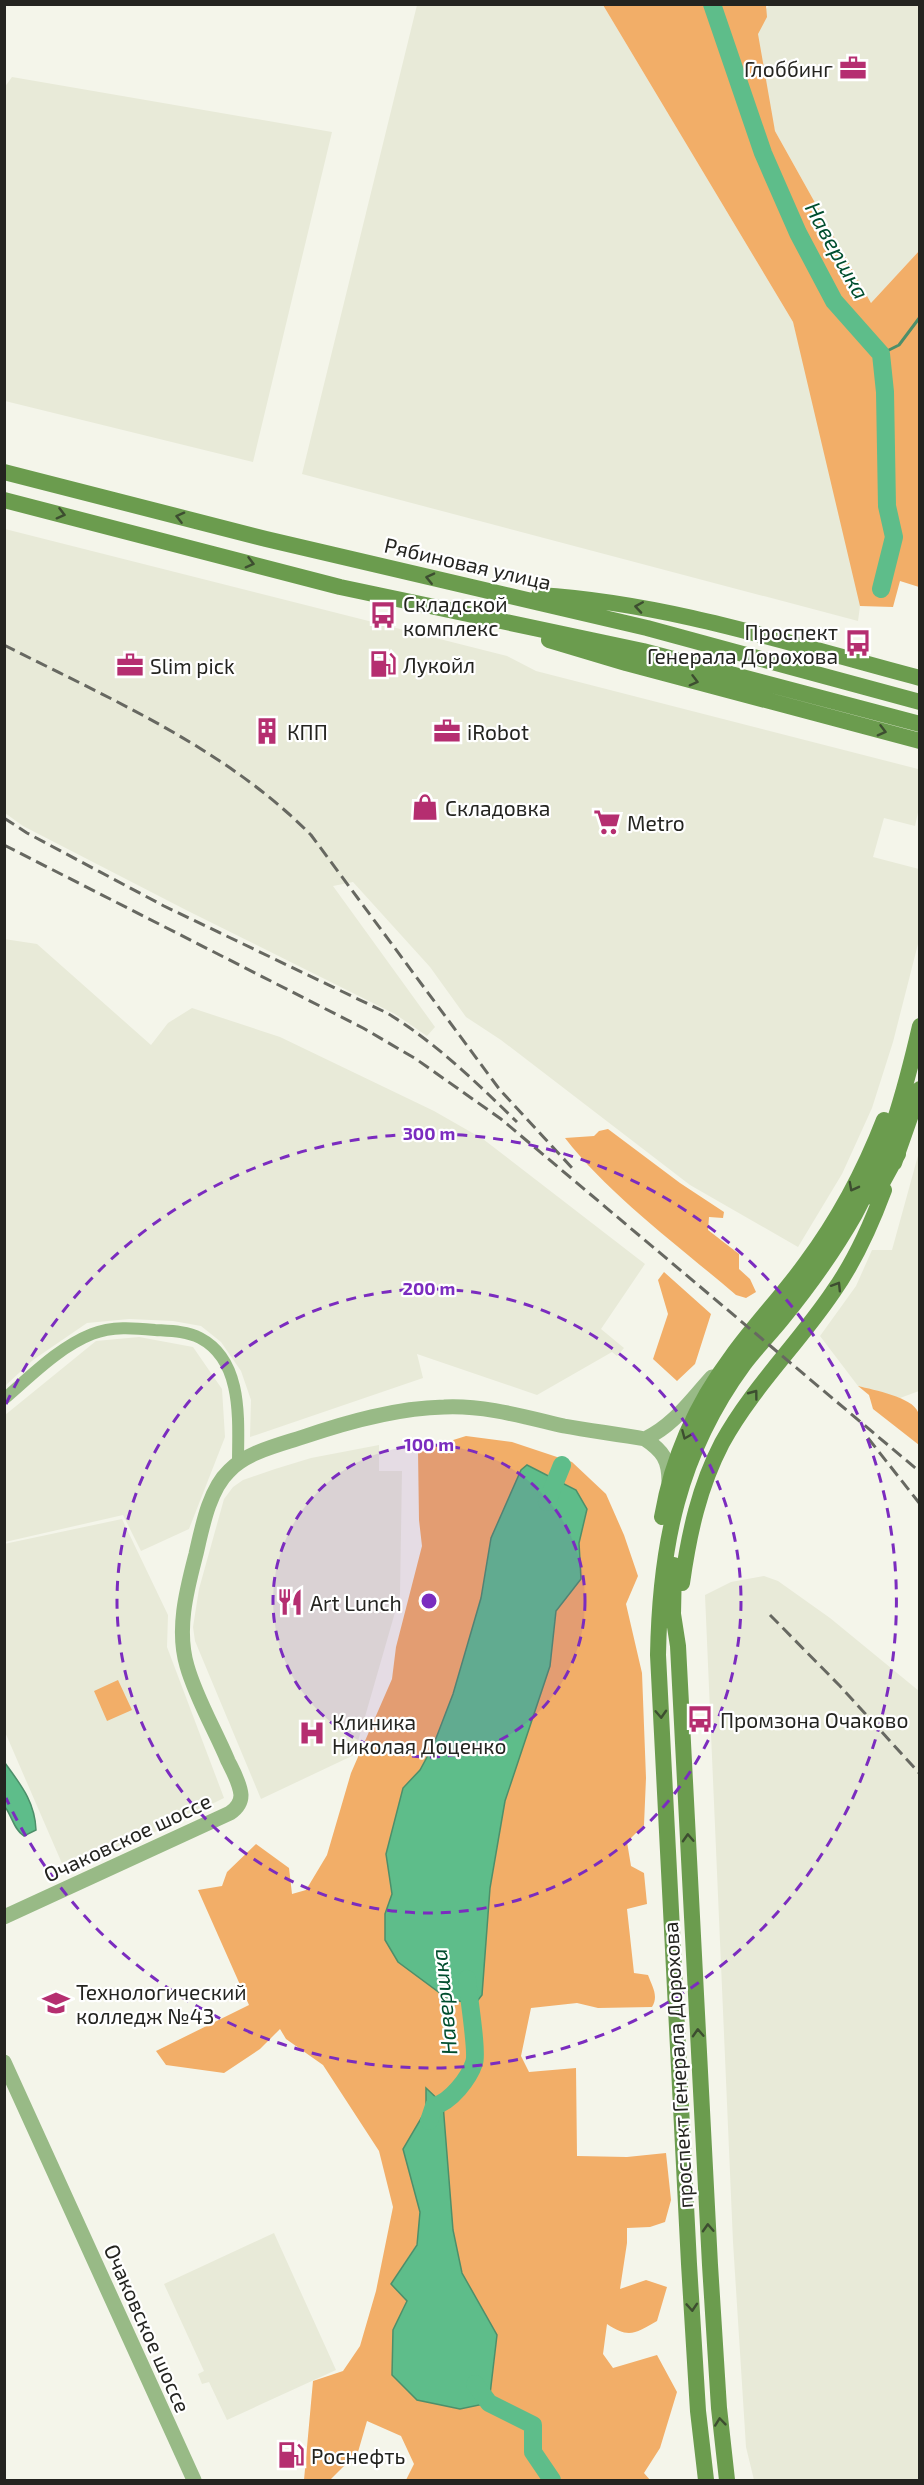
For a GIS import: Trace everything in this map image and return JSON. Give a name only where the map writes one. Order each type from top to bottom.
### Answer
[{"type":"main road","name":"Рябиновая улица","points":[[4,472],[266,539],[647,628],[920,702]]},
{"type":"main road","points":[[4,500],[340,587],[643,651],[920,724]]},
{"type":"main road","points":[[487,591],[572,597],[675,613],[920,678]]},
{"type":"main road","points":[[497,620],[565,646],[920,741]]},
{"type":"main road","name":"проспект Генерала Дорохова","points":[[658,1655],[654,1627],[653,1581],[668,1486],[680,1450],[696,1414],[717,1377],[808,1261],[852,1189],[887,1113],[920,1016]]},
{"type":"main road","name":"проспект Генерала Дорохова","points":[[706,2481],[698,2411],[689,2264],[658,1655],[660,1599],[666,1547],[676,1503],[692,1455],[708,1420],[730,1384],[808,1285],[855,1213],[885,1149],[898,1111],[920,1026]]},
{"type":"main road","name":"проспект Генерала Дорохова","points":[[727,2481],[719,2409],[710,2276],[678,1646],[686,1551],[693,1516],[710,1467],[731,1428],[750,1399],[835,1290],[866,1234],[898,1154],[920,1089]]},
{"type":"street","points":[[4,1399],[53,1358],[91,1334],[106,1329],[125,1328],[188,1334],[211,1346],[227,1368],[234,1383],[238,1404],[238,1463]]},
{"type":"street","points":[[668,1486],[667,1459],[645,1439],[665,1428],[675,1419],[748,1335]]},
{"type":"street","name":"Очаковское шоссе","points":[[4,1917],[230,1814],[239,1803],[241,1796],[236,1779],[186,1665],[183,1643],[186,1600],[200,1536],[219,1484],[238,1463],[258,1453],[331,1428],[393,1413],[445,1407],[479,1408],[645,1439]]},
{"type":"street","name":"Очаковское шоссе","points":[[4,2061],[194,2481]]},
{"type":"shaded area","points":[[417,5],[603,5],[793,322],[863,584],[858,621],[302,474]]},
{"type":"shaded area","points":[[603,5],[766,5],[767,17],[758,34],[775,131],[871,303],[919,251],[919,587],[900,581],[893,607],[860,606],[793,322]]},
{"type":"shaded area","points":[[769,5],[919,5],[919,251],[871,303],[775,131],[750,32]]},
{"type":"shaded area","points":[[12,77],[332,132],[253,462],[5,401],[4,88]]},
{"type":"shaded area","points":[[5,529],[507,656],[536,671],[918,769],[919,808],[915,826],[884,818],[873,857],[919,869],[919,940],[893,1042],[872,1108],[842,1174],[798,1247],[690,1185],[501,1040],[466,1017],[430,967],[353,882],[333,886],[435,1027],[427,1036],[395,1014],[23,826],[5,813]]},
{"type":"shaded area","points":[[4,939],[37,944],[151,1045],[168,1023],[192,1008],[280,1037],[434,1111],[483,1139],[645,1264],[601,1329],[624,1348],[617,1356],[612,1352],[537,1395],[417,1354],[423,1378],[250,1437],[251,1400],[241,1371],[221,1342],[201,1326],[173,1321],[129,1319],[87,1323],[33,1360],[5,1386]]},
{"type":"shaded area","points":[[608,1129],[680,1183],[724,1212],[723,1218],[709,1217],[708,1230],[739,1254],[739,1269],[750,1279],[756,1292],[746,1298],[736,1295],[602,1180],[565,1138],[594,1136],[599,1131]]},
{"type":"shaded area","points":[[919,1152],[919,1391],[900,1398],[858,1386],[820,1336],[856,1286],[872,1250],[892,1250]]},
{"type":"shaded area","points":[[664,1272],[711,1314],[695,1364],[677,1381],[653,1359],[668,1314],[658,1280]]},
{"type":"shaded area","points":[[139,1337],[193,1347],[222,1389],[225,1437],[189,1529],[141,1551],[123,1515],[5,1542],[5,1415],[96,1341]]},
{"type":"shaded area","points":[[858,1386],[901,1398],[914,1407],[920,1420],[919,1445],[873,1409],[869,1395]]},
{"type":"shaded area","points":[[466,1436],[512,1442],[572,1462],[606,1494],[624,1535],[638,1576],[626,1604],[642,1673],[646,1778],[644,1825],[627,1842],[631,1866],[644,1873],[647,1904],[627,1909],[634,1973],[648,1975],[655,1999],[652,2007],[598,2008],[577,2003],[531,2008],[521,2056],[529,2072],[576,2068],[577,2156],[627,2157],[666,2153],[671,2200],[665,2222],[650,2227],[627,2228],[620,2289],[646,2280],[667,2287],[657,2321],[632,2333],[621,2332],[607,2324],[603,2354],[613,2368],[657,2355],[677,2392],[660,2448],[644,2473],[650,2480],[406,2480],[414,2464],[401,2436],[367,2421],[358,2452],[330,2480],[304,2480],[313,2381],[343,2371],[360,2346],[376,2291],[393,2207],[379,2151],[323,2065],[286,2039],[280,2029],[260,2049],[224,2073],[166,2065],[156,2051],[249,2005],[198,1890],[222,1886],[227,1872],[256,1844],[289,1868],[292,1894],[306,1890],[327,1855],[351,1773],[392,1679],[396,1647],[422,1546],[419,1520],[418,1451]],"holes":[[[587,1508],[579,1543],[581,1579],[556,1611],[550,1666],[505,1801],[490,1888],[385,1914],[392,1894],[403,1788],[420,1770],[433,1746],[453,1694],[481,1598],[491,1538]],[[426,2089],[447,2173],[453,2230],[462,2273],[497,2335],[489,2403],[394,2330],[407,2301],[391,2284],[417,2244],[421,2212],[403,2149],[426,2110]]]},
{"type":"shaded area","points":[[379,1445],[379,1471],[402,1471],[400,1595],[354,1755],[261,1799],[195,1641],[193,1627],[199,1589],[224,1499],[233,1487],[243,1480],[311,1458]]},
{"type":"shaded area","points":[[527,1465],[576,1490],[587,1509],[579,1543],[581,1579],[556,1611],[550,1666],[505,1801],[490,1888],[482,1995],[475,2004],[448,1999],[398,1962],[385,1940],[385,1914],[392,1894],[386,1854],[403,1788],[420,1770],[433,1746],[453,1694],[481,1598],[491,1538],[521,1470]]},
{"type":"shaded area","points":[[122,1519],[168,1615],[167,1647],[224,1798],[67,1875],[5,1732],[4,1544]]},
{"type":"shaded area","points":[[764,1576],[778,1581],[830,1618],[919,1691],[919,2480],[754,2480],[746,2447],[733,2242],[705,1595],[731,1582]]},
{"type":"shaded area","points":[[118,1680],[132,1710],[107,1721],[94,1691]]},
{"type":"shaded area","points":[[5,1763],[26,1794],[33,1811],[36,1830],[24,1836],[5,1807]]},
{"type":"shaded area","points":[[426,2088],[443,2104],[453,2230],[462,2273],[497,2335],[489,2403],[460,2409],[417,2400],[392,2375],[393,2330],[407,2301],[391,2284],[417,2245],[420,2212],[403,2149],[426,2110]]},
{"type":"shaded area","points":[[274,2233],[336,2370],[227,2420],[209,2382],[202,2384],[198,2374],[204,2371],[164,2284]]},
{"type":"waterway","name":"Навершка","points":[[712,4],[763,153],[798,233],[834,301],[881,354],[885,392],[887,506],[894,537],[881,589]]},
{"type":"waterway","points":[[881,354],[899,345],[920,317]]},
{"type":"waterway","name":"Навершка","points":[[547,1502],[562,1465]]},
{"type":"waterway","name":"Навершка","points":[[429,2121],[434,2106],[447,2100],[458,2089],[474,2063],[474,2036],[467,1979]]},
{"type":"waterway","name":"Навершка","points":[[475,2384],[489,2403],[533,2425],[533,2452],[552,2480]]},
{"type":"railway","points":[[4,645],[166,728],[242,776],[278,804],[311,835],[500,1090],[574,1170]]},
{"type":"railway","points":[[4,818],[27,833],[164,906],[387,1013],[439,1050],[517,1122]]},
{"type":"railway","points":[[4,845],[363,1028],[416,1059],[501,1119],[920,1472]]},
{"type":"railway","points":[[868,1438],[920,1504]]},
{"type":"railway","points":[[770,1615],[840,1686],[920,1774]]},
{"type":"place","name":"Глоббинг","points":[[853,68]]},
{"type":"place","name":"Складской комплекс","points":[[383,615]]},
{"type":"place","name":"Проспект Генерала Дорохова","points":[[858,643]]},
{"type":"place","name":"Лукойл","points":[[383,664]]},
{"type":"place","name":"Slim pick","points":[[130,665]]},
{"type":"place","name":"КПП","points":[[267,731]]},
{"type":"place","name":"iRobot","points":[[447,731]]},
{"type":"place","name":"Складовка","points":[[425,807]]},
{"type":"place","name":"Metro","points":[[607,822]]},
{"type":"place","name":"Art Lunch","points":[[290,1602]]},
{"type":"place","name":"Промзона Очаково","points":[[700,1719]]},
{"type":"place","name":"Клиника Николая Доценко","points":[[312,1733]]},
{"type":"place","name":"Технологический колледж №43","points":[[56,2003]]},
{"type":"place","name":"Роснефть","points":[[291,2455]]}]
